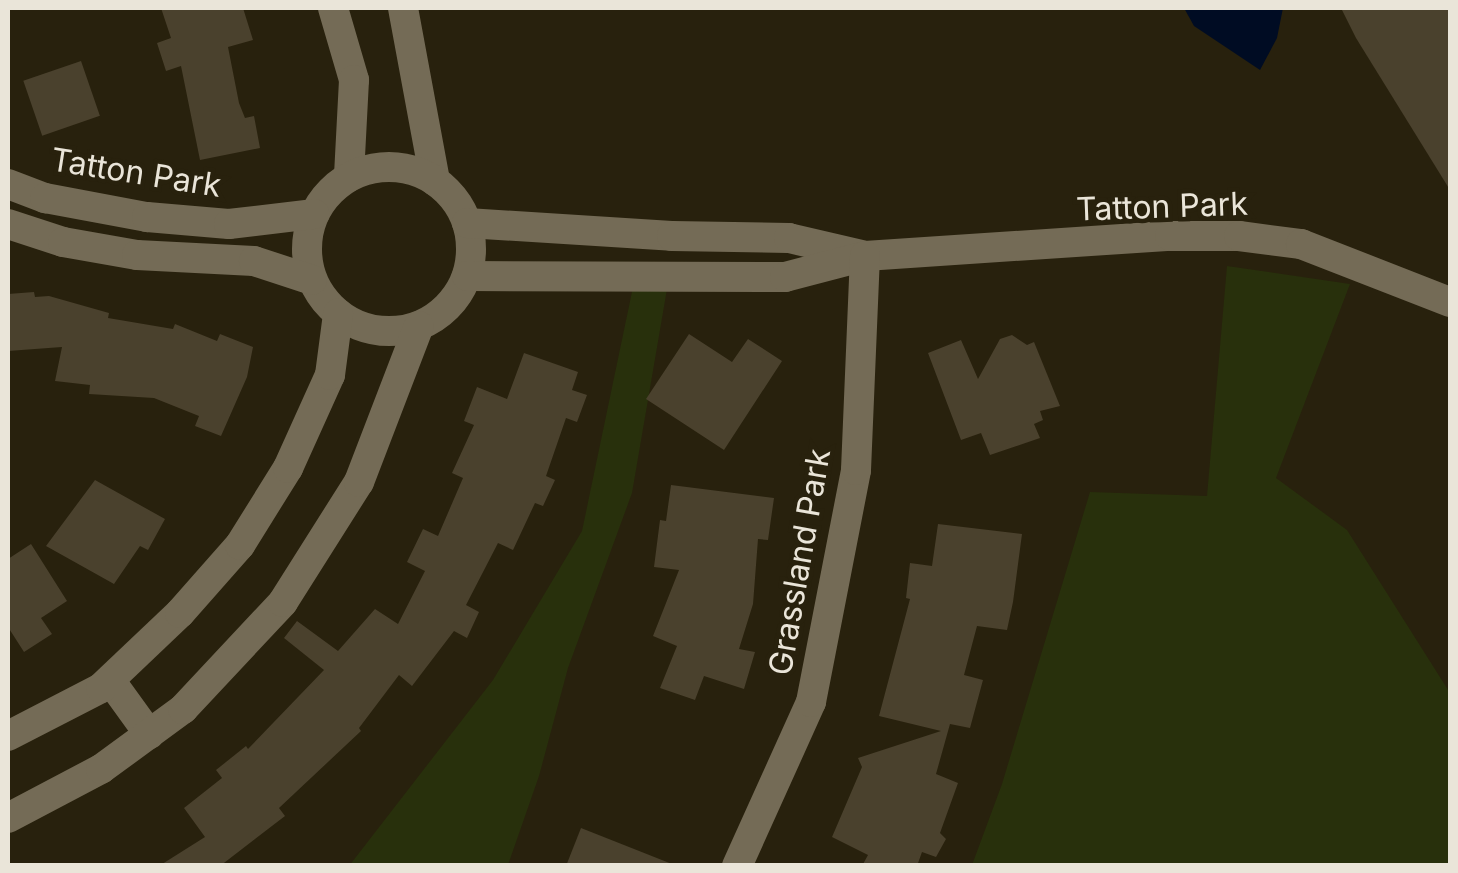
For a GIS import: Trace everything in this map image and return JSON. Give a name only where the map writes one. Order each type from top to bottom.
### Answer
[{"type":"street","points":[[333,8],[354,80],[350,177]]},
{"type":"street","points":[[403,8],[435,181]]},
{"type":"street","points":[[392,167],[435,181],[455,200],[468,223],[472,250],[467,276],[456,297],[419,326],[391,332],[362,327],[338,314],[312,280],[307,246],[314,214],[335,186],[350,177],[392,167]]},
{"type":"street","name":"Tatton Park","points":[[8,184],[60,201],[146,217],[228,224],[314,214]]},
{"type":"street","name":"Tatton Park","points":[[468,223],[672,236],[789,238],[865,256]]},
{"type":"street","points":[[8,224],[63,242],[137,255],[254,261],[312,280]]},
{"type":"street","points":[[672,236],[672,276]]},
{"type":"street","name":"Tatton Park","points":[[467,276],[785,278],[865,256],[1239,236],[1300,244],[1448,295]]},
{"type":"street","name":"Grassland Park","points":[[737,866],[811,702],[856,470],[865,256]]},
{"type":"street","points":[[8,736],[101,688],[180,613],[240,545],[288,468],[330,375],[338,314]]},
{"type":"street","points":[[8,818],[101,769],[183,709],[234,659],[325,542],[359,482],[419,326]]},
{"type":"street","points":[[110,680],[149,734]]},
{"type":"green space","points":[[1227,266],[1350,284],[1276,478],[1347,530],[1450,693],[1450,865],[972,865],[1002,784],[1090,492],[1207,496]]},
{"type":"green space","points":[[633,287],[667,289],[632,493],[568,668],[539,776],[508,865],[349,866],[493,680],[582,531]]},
{"type":"water","points":[[1184,8],[1283,8],[1277,38],[1260,70],[1194,26]]},
{"type":"building","points":[[161,8],[243,8],[253,40],[228,47],[239,103],[245,118],[254,116],[260,148],[200,160],[181,66],[166,71],[157,43],[171,38]]},
{"type":"building","points":[[1341,8],[1450,8],[1450,190],[1356,38]]},
{"type":"building","points":[[81,61],[100,116],[42,136],[23,81]]},
{"type":"building","points":[[34,292],[35,297],[49,296],[109,313],[108,318],[173,329],[175,324],[217,341],[220,334],[253,347],[247,377],[221,436],[195,426],[199,416],[154,398],[89,394],[90,385],[55,381],[62,347],[8,351],[8,294]]},
{"type":"building","points":[[689,334],[732,362],[748,339],[782,361],[724,450],[646,399]]},
{"type":"building","points":[[1012,335],[1027,345],[1034,342],[1060,406],[1040,411],[1043,420],[1034,424],[1040,438],[990,455],[981,433],[961,440],[928,353],[961,340],[978,379],[1000,339]]},
{"type":"building","points":[[524,353],[578,372],[572,390],[587,395],[577,422],[566,418],[546,476],[555,480],[543,506],[535,503],[513,550],[498,543],[466,605],[479,612],[467,638],[454,631],[412,686],[399,675],[359,728],[361,731],[279,808],[285,816],[220,866],[159,866],[205,837],[184,808],[222,778],[216,770],[246,746],[248,749],[324,670],[284,638],[297,621],[338,651],[375,609],[398,624],[425,571],[407,562],[423,529],[438,536],[463,478],[452,473],[474,425],[464,421],[477,387],[507,399]]},
{"type":"building","points":[[95,480],[165,519],[148,550],[140,546],[114,584],[46,546]]},
{"type":"building","points":[[671,485],[774,498],[768,540],[758,539],[753,604],[739,649],[755,652],[744,689],[704,676],[695,700],[660,688],[677,646],[653,636],[679,570],[654,567],[660,520],[666,521]]},
{"type":"building","points":[[938,524],[1022,534],[1007,630],[977,626],[964,675],[983,680],[970,728],[950,724],[936,774],[958,783],[940,833],[946,839],[936,857],[922,852],[917,866],[862,866],[868,855],[832,837],[862,767],[858,758],[941,731],[879,716],[910,599],[906,598],[910,563],[932,566]]},
{"type":"building","points":[[31,544],[67,601],[41,618],[52,634],[24,652],[8,627],[8,559]]},
{"type":"building","points":[[581,828],[672,864],[672,866],[566,866]]}]
